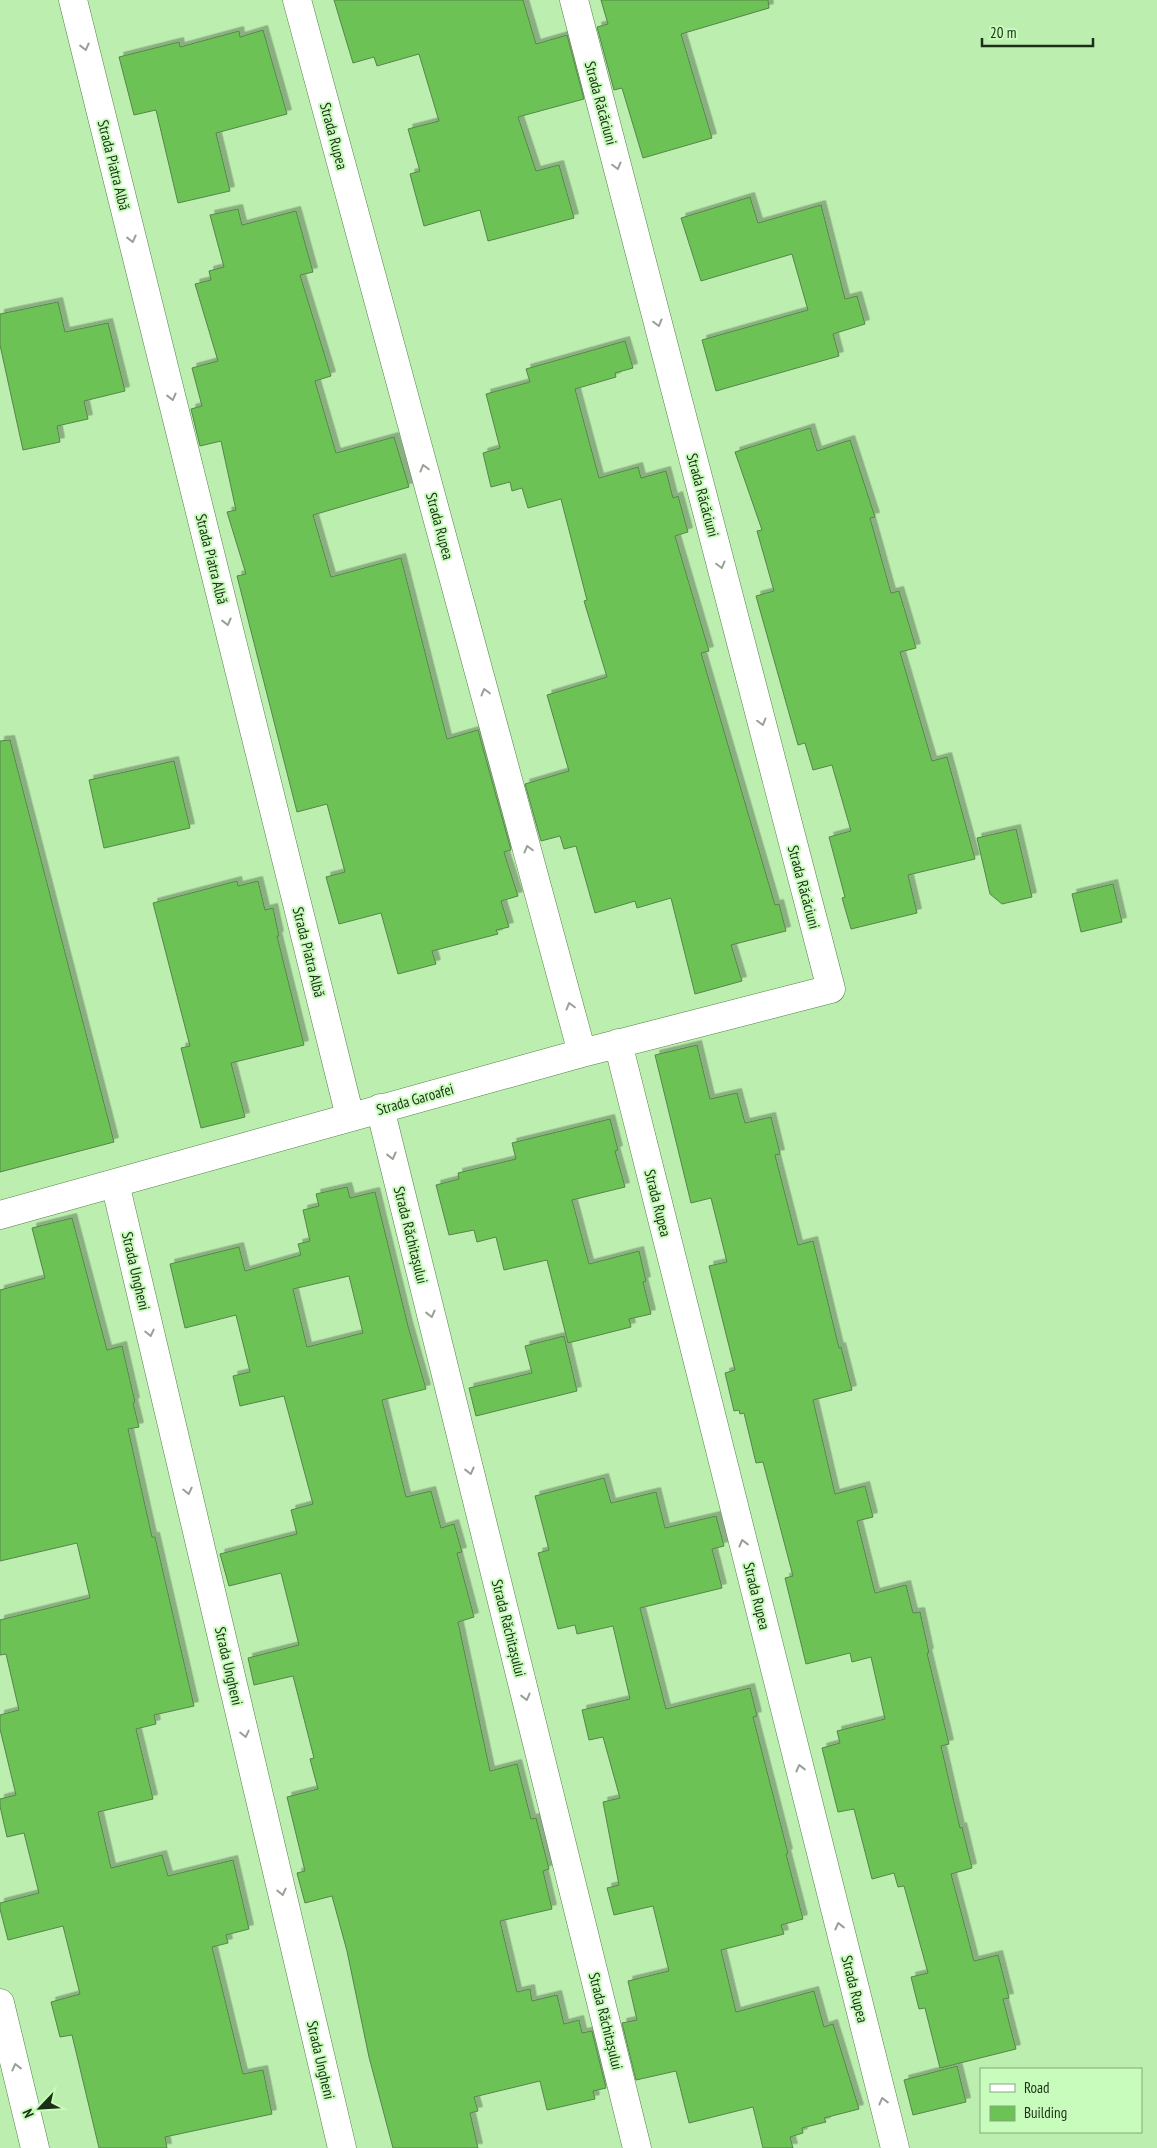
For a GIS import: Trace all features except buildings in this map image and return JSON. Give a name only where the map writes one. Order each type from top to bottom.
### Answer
[{"type":"street","name":"Strada Piatra Albă","points":[[73,0],[350,1117]]},
{"type":"street","name":"Strada Rupea","points":[[297,0],[582,1053]]},
{"type":"street","name":"Strada Răcăciuni","points":[[574,0],[831,989]]},
{"type":"street","name":"Strada Garoafei","points":[[0,1215],[618,1043],[831,989]]},
{"type":"street","name":"Strada Rupea","points":[[618,1043],[895,2148]]},
{"type":"street","name":"Strada Răchitașului","points":[[380,1108],[637,2148]]},
{"type":"street","name":"Strada Ungheni","points":[[115,1183],[342,2148]]},
{"type":"street","points":[[0,2003],[35,2148]]}]
